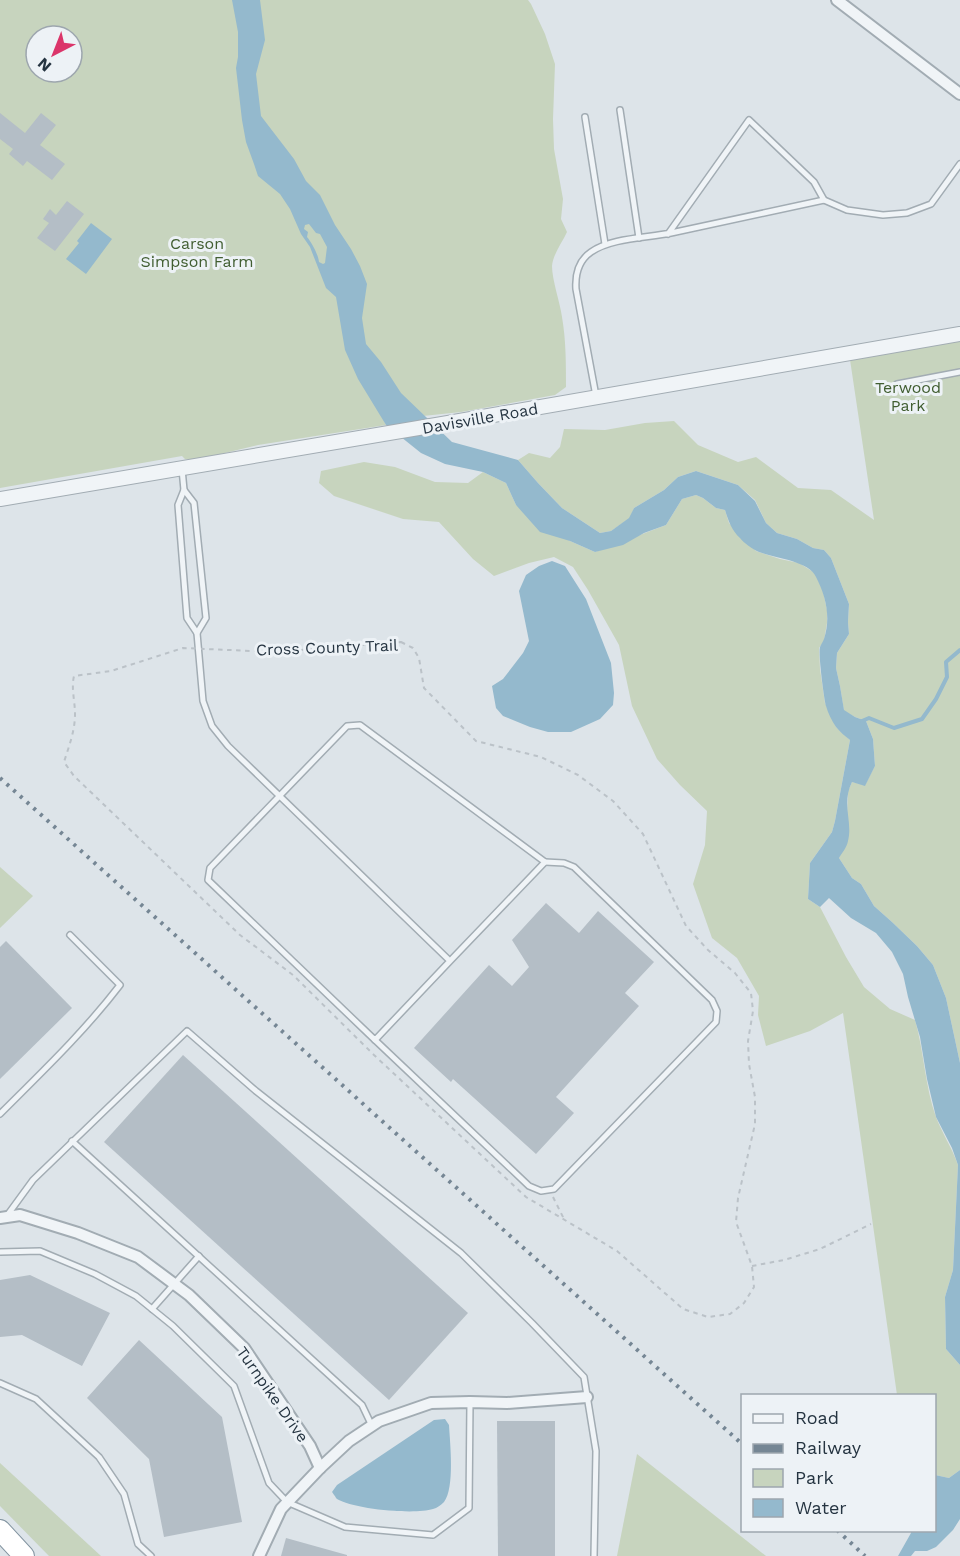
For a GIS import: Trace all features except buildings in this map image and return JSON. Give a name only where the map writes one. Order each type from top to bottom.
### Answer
[{"type":"highway","points":[[0,1530],[24,1556]]},
{"type":"street","points":[[837,0],[960,94]]},
{"type":"street","name":"Davisville Road","points":[[0,499],[960,334]]},
{"type":"street","name":"Turnpike Drive","points":[[3,1217],[20,1215],[78,1233],[138,1257],[189,1294],[244,1348],[310,1446],[320,1468]]},
{"type":"street","points":[[259,1556],[281,1509],[287,1502],[349,1441],[379,1421],[431,1403],[507,1403],[587,1397]]},
{"type":"lane","points":[[620,110],[639,238]]},
{"type":"lane","points":[[585,117],[605,244]]},
{"type":"lane","points":[[668,234],[749,120],[814,182],[824,200]]},
{"type":"lane","points":[[596,397],[576,288],[578,267],[589,253],[605,244],[668,234],[824,200],[847,210],[883,215],[907,213],[931,204],[960,164]]},
{"type":"lane","points":[[897,384],[960,372]]},
{"type":"lane","points":[[182,469],[184,490],[178,505],[187,618],[196,633],[203,701],[212,726],[228,746],[450,961]]},
{"type":"lane","points":[[184,490],[194,503],[206,618],[196,633]]},
{"type":"lane","points":[[360,725],[545,862],[564,863],[574,867],[712,1000],[717,1011],[716,1022],[554,1189],[541,1191],[529,1186],[208,880],[210,868],[279,796],[347,726],[360,725]]},
{"type":"lane","points":[[375,1040],[545,862]]},
{"type":"lane","points":[[0,1114],[69,1046],[120,985],[70,935]]},
{"type":"lane","points":[[3,1217],[33,1180],[187,1031],[256,1091],[461,1253],[584,1377],[596,1451],[594,1556]]},
{"type":"lane","points":[[72,1142],[362,1405],[372,1426]]},
{"type":"lane","points":[[0,1252],[40,1251],[95,1274],[136,1296],[173,1326],[234,1386],[269,1483],[287,1502],[345,1527],[433,1535],[469,1508],[470,1402]]},
{"type":"lane","points":[[152,1309],[199,1256]]},
{"type":"lane","points":[[0,1383],[36,1399],[99,1457],[124,1494],[138,1545],[151,1556]]},
{"type":"path","name":"Cross County Trail","points":[[209,649],[275,652],[401,642],[413,648],[418,658],[423,688],[476,741],[541,757],[578,775],[613,801],[643,834],[686,926],[708,950],[735,973],[751,993],[753,1011],[748,1041],[749,1064],[755,1097],[755,1124],[738,1198],[736,1222],[752,1266]]},
{"type":"path","points":[[183,648],[111,671],[74,676],[72,684],[75,716],[73,734],[64,762],[74,776],[240,935],[293,975],[374,1055],[526,1197],[617,1251],[683,1309],[708,1317],[730,1314],[744,1303],[754,1287],[752,1266],[784,1260],[820,1249],[871,1224]]},
{"type":"path","points":[[549,1189],[564,1219]]},
{"type":"green space","name":"Carson Simpson Farm","points":[[0,0],[528,0],[545,34],[555,64],[554,149],[563,199],[561,219],[567,232],[552,266],[563,326],[566,387],[555,395],[461,412],[423,416],[422,414],[384,421],[386,425],[258,445],[200,459],[185,459],[182,456],[0,488]]},
{"type":"green space","name":"Terwood Park","points":[[960,337],[960,1063],[946,998],[933,965],[917,946],[874,906],[861,884],[852,878],[839,858],[849,830],[848,791],[852,782],[865,785],[875,766],[873,739],[866,721],[844,711],[836,668],[837,653],[849,634],[849,604],[831,558],[824,550],[813,548],[797,539],[777,533],[766,523],[755,500],[738,485],[696,471],[678,477],[664,490],[634,508],[630,518],[611,531],[600,533],[562,508],[518,460],[529,453],[550,458],[560,447],[564,429],[605,430],[674,421],[698,445],[738,462],[756,457],[798,488],[831,490],[874,520],[849,353]]},
{"type":"green space","points":[[364,462],[395,467],[435,482],[468,483],[483,472],[506,483],[516,505],[570,541],[595,552],[666,525],[682,499],[696,495],[716,508],[725,510],[729,523],[756,551],[799,563],[815,573],[823,591],[827,610],[824,641],[819,648],[825,703],[836,727],[850,740],[832,832],[810,863],[808,899],[820,907],[864,987],[890,1009],[915,1020],[932,1105],[958,1165],[953,1270],[945,1297],[946,1349],[960,1365],[960,1470],[949,1478],[936,1475],[936,1394],[897,1394],[843,1013],[810,1031],[766,1046],[758,1015],[759,996],[737,958],[712,938],[693,884],[705,845],[707,811],[657,759],[632,706],[619,645],[588,590],[573,567],[554,557],[529,563],[494,576],[473,559],[439,522],[403,519],[334,496],[319,483],[321,471]]},
{"type":"green space","points":[[0,867],[33,896],[0,928]]},
{"type":"green space","points":[[637,1454],[766,1556],[617,1556]]},
{"type":"green space","points":[[0,1463],[101,1556],[49,1556],[0,1506]]},
{"type":"water","points":[[232,0],[260,0],[265,40],[256,74],[261,116],[294,159],[306,181],[320,195],[360,266],[367,284],[362,318],[366,344],[401,393],[452,442],[518,460],[562,508],[600,533],[611,531],[629,518],[634,508],[664,490],[678,477],[696,471],[738,485],[755,501],[766,523],[777,533],[797,539],[813,548],[824,550],[831,558],[849,604],[849,634],[837,653],[836,668],[844,710],[866,721],[873,739],[875,766],[865,786],[852,782],[847,798],[848,841],[839,858],[852,878],[861,884],[874,906],[917,946],[933,965],[946,998],[960,1063],[960,1365],[946,1349],[945,1297],[953,1270],[958,1165],[936,1117],[920,1037],[903,974],[892,952],[876,933],[851,918],[829,898],[820,907],[808,899],[810,863],[832,832],[850,740],[836,727],[825,702],[820,647],[826,631],[827,615],[825,599],[816,577],[806,567],[751,548],[735,532],[725,510],[716,508],[696,495],[682,499],[666,525],[644,533],[623,545],[595,552],[540,532],[516,505],[506,483],[483,472],[445,464],[421,453],[386,425],[358,379],[345,350],[336,297],[326,288],[310,247],[301,234],[290,209],[280,194],[258,176],[246,142],[242,120],[236,68],[238,32]],"holes":[[[309,224],[316,233],[320,234],[327,247],[323,264],[319,262],[307,237],[308,232],[304,229],[305,225]]]},
{"type":"water","points":[[91,223],[112,239],[86,274],[66,259]]},
{"type":"water","points":[[552,561],[565,566],[586,599],[611,663],[613,705],[600,719],[571,732],[548,732],[503,716],[496,708],[492,686],[503,679],[523,653],[529,641],[519,591],[526,575]]},
{"type":"water","points":[[445,1419],[449,1425],[451,1476],[447,1495],[439,1506],[424,1511],[369,1508],[345,1503],[337,1499],[332,1492],[337,1485],[434,1420]]},
{"type":"water","points":[[960,1470],[960,1519],[953,1530],[936,1547],[927,1551],[915,1551],[911,1556],[898,1556],[911,1532],[936,1532],[936,1475],[949,1478]]},
{"type":"waterway","points":[[862,721],[869,718],[894,728],[922,719],[936,699],[947,677],[946,662],[960,650]]},
{"type":"railway","points":[[0,778],[741,1443]]},
{"type":"railway","points":[[839,1532],[865,1556]]}]
